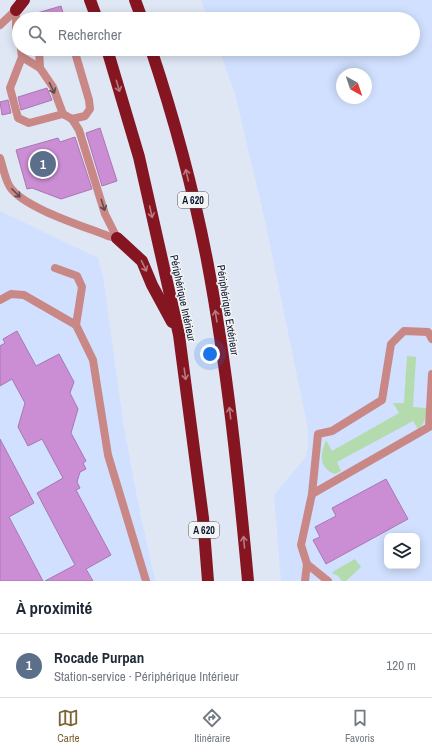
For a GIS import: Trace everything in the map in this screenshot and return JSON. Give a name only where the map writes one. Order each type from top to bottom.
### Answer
[{"type":"highway","points":[[16,10],[24,0]]},
{"type":"highway","points":[[90,0],[94,12]]},
{"type":"highway","points":[[136,0],[140,12]]},
{"type":"highway","name":"Périphérique Intérieur","points":[[109,56],[138,157],[179,335],[202,502],[208,581]]},
{"type":"highway","name":"Périphérique Extérieur","points":[[153,56],[168,101],[185,166],[206,259],[222,355],[238,475],[248,581]]},
{"type":"highway","points":[[117,238],[142,261],[152,285],[179,335]]},
{"type":"lane","points":[[0,25],[12,14]]},
{"type":"lane","points":[[20,56],[10,88],[18,118],[30,123],[63,114]]},
{"type":"lane","points":[[25,56],[40,68],[53,87],[63,114],[72,119],[79,130],[105,214],[117,238]]},
{"type":"lane","points":[[39,56],[40,68]]},
{"type":"lane","points":[[72,119],[85,116],[90,109],[89,100],[76,56]]},
{"type":"lane","points":[[0,158],[10,187],[22,200],[39,209],[108,236],[117,238]]},
{"type":"lane","points":[[55,268],[77,276],[82,287],[76,325]]},
{"type":"lane","points":[[0,300],[11,294],[24,295],[76,325],[93,360],[108,455],[146,581]]},
{"type":"lane","points":[[306,581],[307,564],[301,545],[312,494],[318,434],[332,431],[382,400],[391,344],[404,331],[431,332]]},
{"type":"lane","points":[[312,494],[430,429],[432,374]]},
{"type":"lane","points":[[307,564],[328,581]]},
{"type":"shaded area","points":[[201,0],[432,0],[432,581],[281,581],[274,495],[306,457],[308,449],[308,429],[266,225],[235,94],[221,56],[420,56],[420,12],[205,12]]},
{"type":"shaded area","points":[[0,211],[98,258],[103,276],[123,422],[138,503],[156,581],[0,581]]},
{"type":"green space","points":[[407,356],[416,357],[413,407],[426,408],[426,417],[424,422],[418,429],[413,421],[337,462],[341,471],[335,474],[332,473],[326,468],[322,461],[322,453],[326,440],[332,451],[399,413],[393,403],[404,403]]},
{"type":"green space","points":[[355,559],[361,567],[346,581],[342,581],[338,576],[332,573],[334,571]]},
{"type":"building","points":[[61,6],[63,12],[41,12]]},
{"type":"building","points":[[47,88],[52,100],[21,110],[18,97]]},
{"type":"building","points":[[8,100],[11,113],[2,115],[0,102]]},
{"type":"building","points":[[100,128],[117,181],[102,186],[86,133]]},
{"type":"building","points":[[75,137],[92,189],[61,199],[32,188],[27,189],[16,150],[58,138],[60,142]]},
{"type":"building","points":[[17,331],[36,366],[59,354],[74,382],[70,393],[78,409],[71,433],[86,461],[83,463],[86,469],[80,472],[77,482],[80,488],[76,490],[111,555],[86,569],[93,581],[45,581],[75,565],[37,493],[63,478],[42,439],[28,446],[18,427],[25,403],[12,379],[0,386],[0,346],[5,343],[3,339]]},
{"type":"building","points":[[0,439],[34,503],[9,517],[43,581],[0,581]]},
{"type":"building","points":[[386,479],[408,519],[326,564],[313,540],[320,537],[315,527],[336,516],[332,508]]},
{"type":"place","name":"Rocade Purpan","points":[[43,164]]}]
